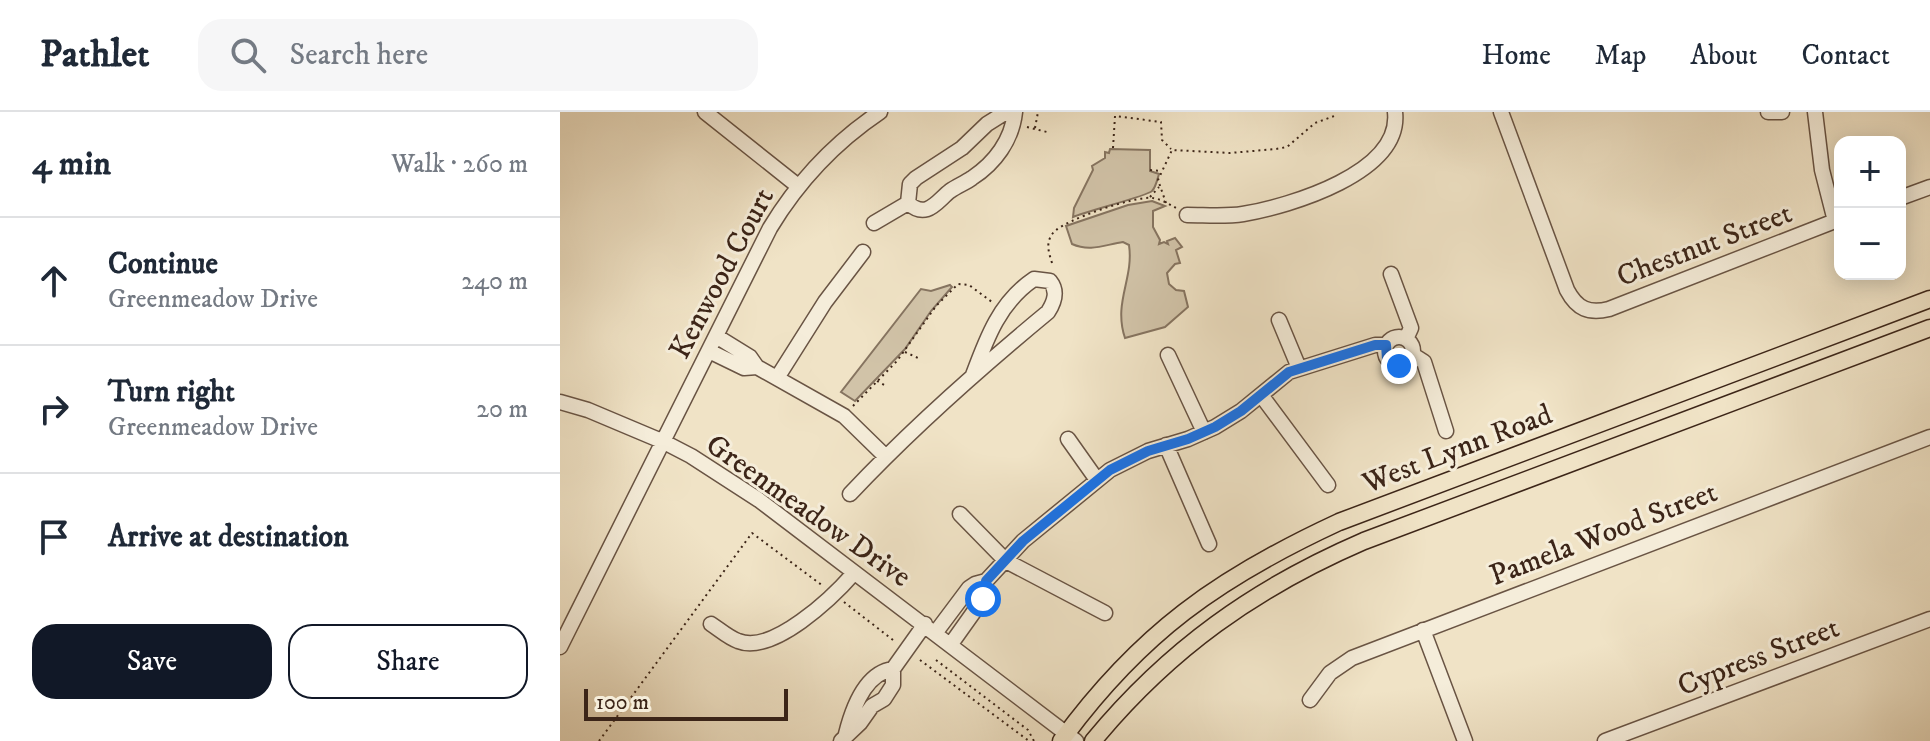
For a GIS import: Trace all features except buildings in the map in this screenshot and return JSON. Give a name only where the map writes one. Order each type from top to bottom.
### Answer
[{"type":"main road","name":"West Lynn Road","points":[[1068,738],[1120,669],[1155,634],[1229,578],[1282,548],[1339,522],[1930,299]]},
{"type":"main road","name":"West Lynn Road","points":[[1093,741],[1144,683],[1198,636],[1240,605],[1315,563],[1364,541],[1930,328]]},
{"type":"street","points":[[705,112],[798,186]]},
{"type":"street","name":"Kenwood Court","points":[[560,647],[770,228],[798,186],[823,157],[849,133],[880,112]]},
{"type":"street","points":[[1187,215],[1240,215],[1335,186],[1365,167],[1391,142],[1395,112]]},
{"type":"street","name":"Chestnut Street","points":[[1501,112],[1567,290],[1572,301],[1585,310],[1598,312],[1609,309],[1834,222]]},
{"type":"street","points":[[1768,112],[1782,112]]},
{"type":"street","points":[[1815,112],[1822,170],[1834,208]]},
{"type":"street","points":[[1012,116],[1008,140],[988,165],[951,190],[936,207],[921,209],[908,203],[910,184],[916,178],[962,148],[987,124],[1012,116]]},
{"type":"street","points":[[1906,196],[1930,187]]},
{"type":"street","points":[[874,223],[908,203]]},
{"type":"street","points":[[777,378],[825,302],[863,252]]},
{"type":"street","points":[[1391,274],[1411,328],[1406,339]]},
{"type":"street","points":[[850,494],[885,456],[973,375],[1048,312],[1054,303],[1055,292],[1050,281],[1034,279],[1012,296],[986,339],[973,375]]},
{"type":"street","points":[[1279,320],[1299,368]]},
{"type":"street","points":[[716,336],[750,357],[757,367],[844,416],[885,456]]},
{"type":"street","points":[[848,739],[851,716],[875,676],[893,669],[969,588],[986,581],[1043,522],[1110,470],[1148,451],[1204,432],[1241,411],[1289,372],[1299,368],[1375,345],[1386,345],[1397,337],[1406,339],[1413,346],[1413,355],[1408,363],[1395,365],[1387,359],[1386,345]]},
{"type":"street","points":[[709,351],[744,368],[757,367]]},
{"type":"street","points":[[1168,355],[1204,432]]},
{"type":"street","points":[[1413,355],[1424,362],[1446,431]]},
{"type":"street","points":[[1261,395],[1328,485]]},
{"type":"street","name":"Greenmeadow Drive","points":[[560,402],[588,410],[664,442],[759,500],[951,644],[1068,738]]},
{"type":"street","name":"Pamela Wood Street","points":[[1310,700],[1330,673],[1352,658],[1930,437]]},
{"type":"street","points":[[1068,439],[1097,480]]},
{"type":"street","points":[[1166,445],[1209,544]]},
{"type":"street","points":[[960,514],[1006,561],[1105,613]]},
{"type":"street","points":[[711,624],[739,642],[759,642],[805,619],[854,573]]},
{"type":"street","points":[[951,644],[983,599],[986,581]]},
{"type":"street","name":"Cypress Street","points":[[1605,741],[1930,619]]},
{"type":"street","points":[[1423,630],[1465,741]]},
{"type":"street","points":[[848,739],[872,706],[893,685],[893,669]]},
{"type":"street","points":[[863,692],[867,701],[880,701]]},
{"type":"path","points":[[1035,129],[1038,112]]},
{"type":"path","points":[[1113,148],[1115,116],[1161,122],[1162,140],[1172,150],[1239,153],[1287,147],[1315,123],[1337,115]]},
{"type":"path","points":[[1012,116],[1047,132]]},
{"type":"path","points":[[1166,203],[1159,186],[1161,171],[1172,150]]},
{"type":"path","points":[[1150,170],[1161,171]]},
{"type":"path","points":[[1150,197],[1159,186]]},
{"type":"path","points":[[1052,263],[1047,250],[1050,235],[1086,214],[1150,197],[1187,215]]},
{"type":"path","points":[[855,403],[904,352],[946,294],[958,284],[965,283],[980,293]]},
{"type":"path","points":[[946,294],[953,297]]},
{"type":"path","points":[[904,352],[918,358]]},
{"type":"path","points":[[876,381],[886,386]]},
{"type":"path","points":[[599,741],[752,533],[893,640]]},
{"type":"path","points":[[920,660],[1029,741]]},
{"type":"path","points":[[936,660],[1028,730],[1034,741]]},
{"type":"shaded area","points":[[1110,149],[1150,150],[1150,171],[1159,174],[1154,188],[1140,196],[1073,217],[1092,166],[1105,158],[1105,152],[1109,153]]},
{"type":"shaded area","points":[[1152,201],[1165,206],[1153,211],[1153,227],[1159,244],[1168,244],[1167,241],[1175,238],[1182,247],[1176,250],[1180,263],[1167,273],[1169,284],[1176,290],[1184,291],[1188,307],[1165,327],[1125,338],[1121,313],[1129,269],[1129,245],[1123,242],[1097,247],[1072,244],[1066,226],[1128,205]]},
{"type":"shaded area","points":[[952,287],[905,349],[855,401],[841,392],[921,289],[931,291]]},
{"type":"route","points":[[983,599],[986,581],[1023,541],[1110,470],[1148,451],[1215,427],[1241,411],[1289,372],[1306,365],[1375,345],[1386,345],[1387,359],[1399,366]]}]
